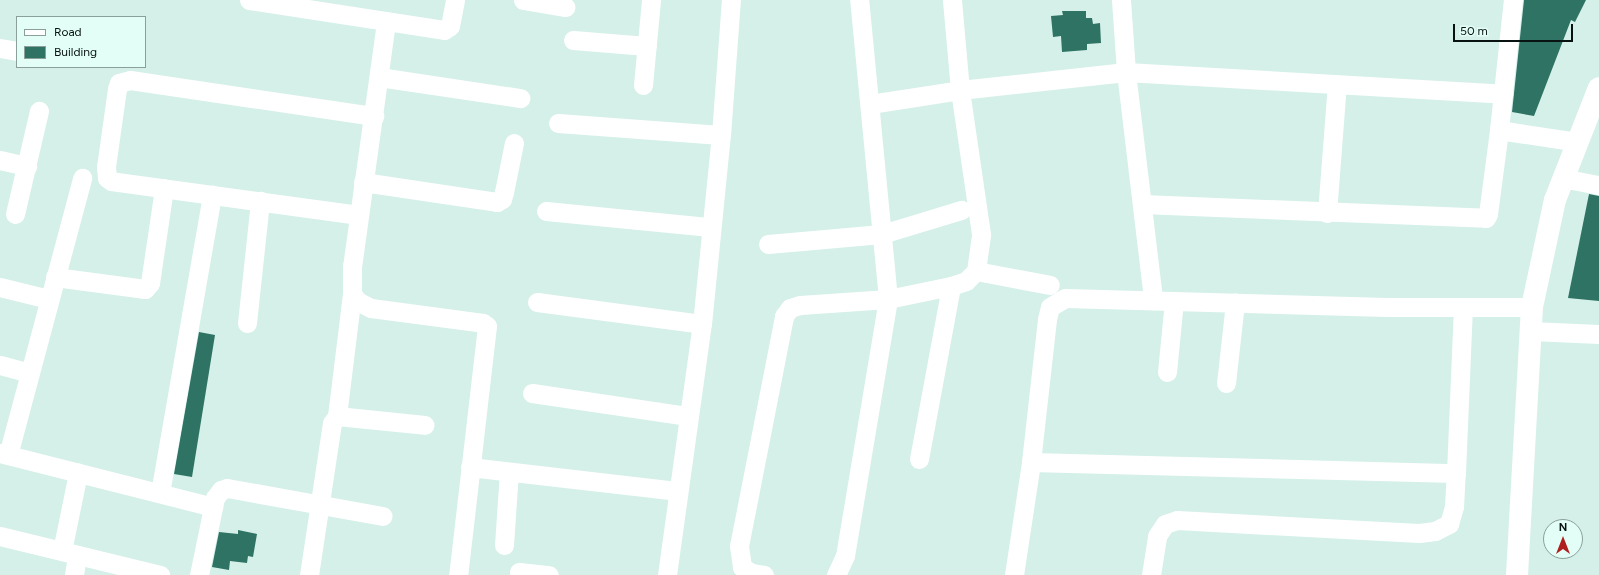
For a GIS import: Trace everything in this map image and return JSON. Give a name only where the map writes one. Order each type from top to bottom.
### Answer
[{"type":"main road","points":[[1517,575],[1532,307],[1562,178],[1599,88]]},
{"type":"street","points":[[249,0],[313,5],[386,22],[444,30],[450,26],[455,0]]},
{"type":"street","points":[[523,0],[564,7]]},
{"type":"street","points":[[643,85],[651,0]]},
{"type":"street","points":[[667,575],[677,491],[702,324],[710,227],[721,135],[731,0]]},
{"type":"street","points":[[836,575],[845,556],[888,299],[859,0]]},
{"type":"street","points":[[764,575],[751,573],[742,567],[739,546],[784,316],[790,308],[800,305],[888,299],[951,286],[966,281],[976,271],[981,234],[960,90],[952,0]]},
{"type":"street","points":[[1121,0],[1126,72],[1153,300]]},
{"type":"street","points":[[1142,204],[1327,213],[1486,218],[1488,214],[1499,130],[1513,0]]},
{"type":"street","points":[[309,575],[332,423],[337,416],[352,293],[352,266],[386,22]]},
{"type":"street","points":[[573,40],[647,46]]},
{"type":"street","points":[[0,48],[16,51]]},
{"type":"street","points":[[870,104],[960,90],[1126,72],[1503,94]]},
{"type":"street","points":[[379,77],[520,98]]},
{"type":"street","points":[[359,215],[111,181],[107,178],[106,167],[117,88],[124,81],[374,116]]},
{"type":"street","points":[[1327,213],[1336,84]]},
{"type":"street","points":[[15,214],[39,111]]},
{"type":"street","points":[[558,122],[721,135]]},
{"type":"street","points":[[1499,130],[1577,142]]},
{"type":"street","points":[[363,182],[497,202],[502,199],[514,143]]},
{"type":"street","points":[[0,160],[27,166]]},
{"type":"street","points":[[82,178],[30,373],[4,454],[213,507]]},
{"type":"street","points":[[1562,178],[1599,185]]},
{"type":"street","points":[[55,277],[145,289],[150,283],[164,188]]},
{"type":"street","points":[[160,493],[212,195]]},
{"type":"street","points":[[247,323],[260,201]]},
{"type":"street","points":[[768,244],[882,234],[962,210]]},
{"type":"street","points":[[546,211],[710,227]]},
{"type":"street","points":[[976,271],[1050,285]]},
{"type":"street","points":[[919,459],[951,286]]},
{"type":"street","points":[[0,287],[49,299]]},
{"type":"street","points":[[352,293],[357,301],[371,308],[483,323],[487,326],[458,575]]},
{"type":"street","points":[[1014,575],[1031,462],[1047,319],[1050,307],[1065,298],[1236,303],[1532,307]]},
{"type":"street","points":[[1167,372],[1174,301]]},
{"type":"street","points":[[537,302],[702,324]]},
{"type":"street","points":[[1226,383],[1236,303]]},
{"type":"street","points":[[1151,575],[1157,536],[1165,524],[1177,520],[1419,533],[1435,531],[1449,524],[1454,507],[1463,307]]},
{"type":"street","points":[[1531,331],[1599,334]]},
{"type":"street","points":[[0,364],[30,373]]},
{"type":"street","points":[[532,393],[688,416]]},
{"type":"street","points":[[337,416],[425,425]]},
{"type":"street","points":[[1031,462],[1456,473]]},
{"type":"street","points":[[470,467],[677,491]]},
{"type":"street","points":[[504,545],[509,472]]},
{"type":"street","points":[[74,575],[70,553],[78,473]]},
{"type":"street","points":[[203,574],[213,507],[221,490],[227,488],[383,516]]},
{"type":"street","points":[[0,536],[160,575]]},
{"type":"street","points":[[519,572],[550,575]]},
{"type":"building","points":[[1524,0],[1586,0],[1575,22],[1571,20],[1534,116],[1512,112]]},
{"type":"building","points":[[1062,11],[1086,11],[1086,18],[1092,18],[1093,24],[1100,23],[1101,43],[1087,44],[1087,50],[1062,52],[1061,36],[1053,37],[1051,16],[1063,15]]},
{"type":"building","points":[[1589,194],[1599,196],[1599,301],[1568,298]]},
{"type":"building","points":[[199,332],[215,335],[192,477],[174,474]]},
{"type":"building","points":[[238,530],[257,534],[253,557],[248,556],[247,563],[230,561],[229,570],[212,567],[219,532],[238,534]]}]
